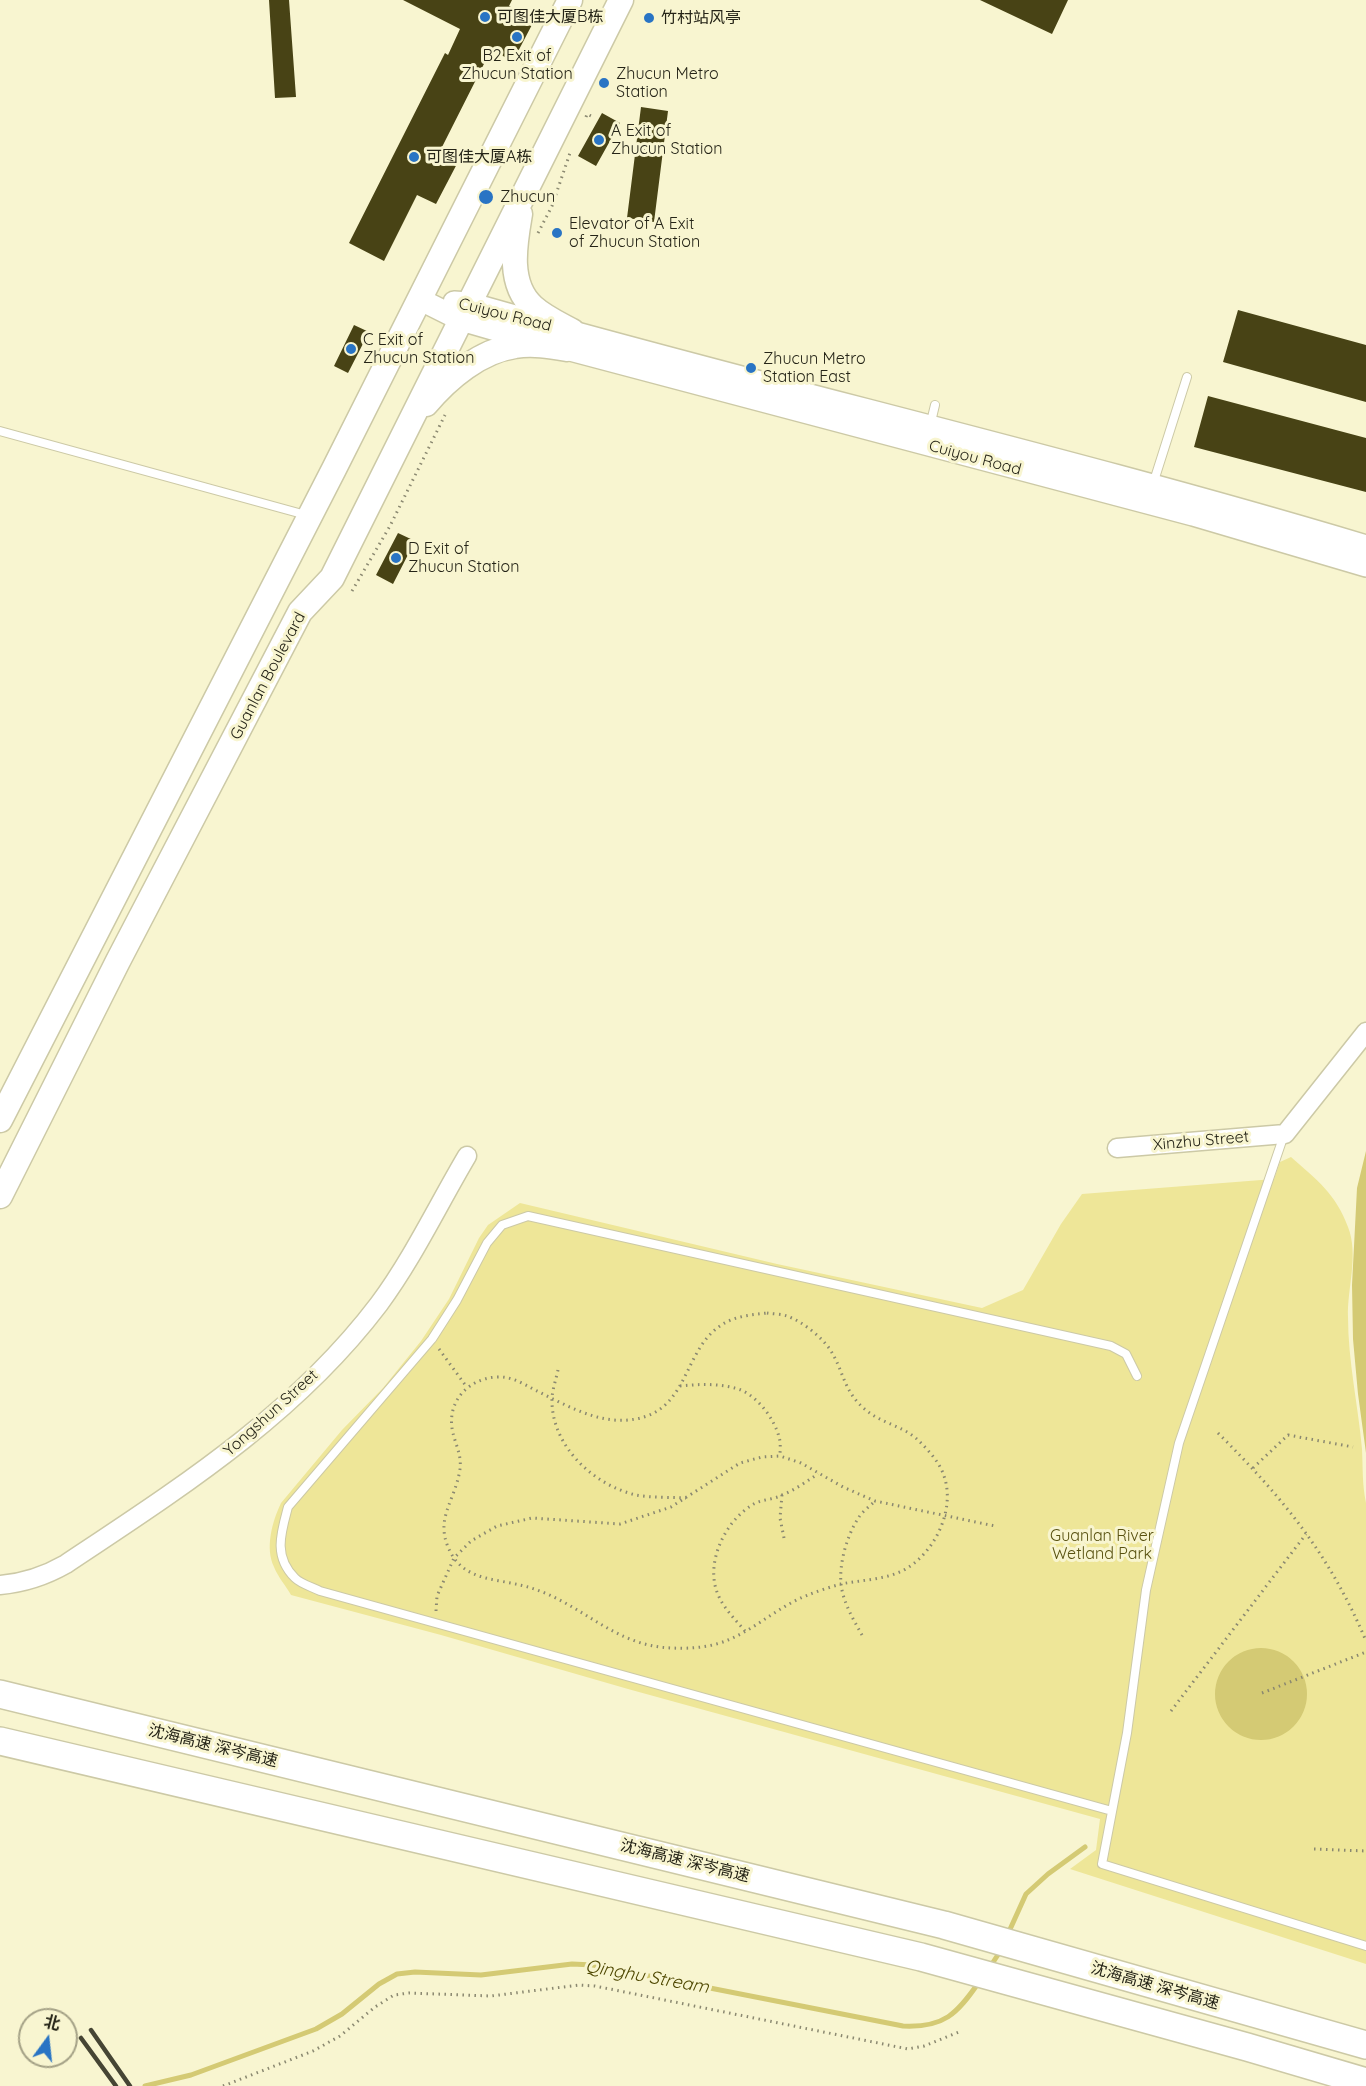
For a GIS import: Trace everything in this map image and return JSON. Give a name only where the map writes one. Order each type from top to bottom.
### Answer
[{"type":"highway","name":"沈海高速 深岑高速","points":[[0,1694],[944,1925],[1366,2045]]},
{"type":"highway","name":"沈海高速 深岑高速","points":[[0,1741],[921,1957],[1366,2082]]},
{"type":"main road","points":[[0,1120],[310,516],[570,0]]},
{"type":"main road","name":"Guanlan Boulevard","points":[[0,1196],[118,961],[300,612],[332,578],[621,0]]},
{"type":"main road","points":[[529,182],[517,235],[517,279],[520,290],[532,306],[569,340]]},
{"type":"main road","name":"Cuiyou Road","points":[[419,299],[927,436],[1366,566]]},
{"type":"main road","points":[[405,432],[442,387],[480,358],[516,345],[548,346],[569,340]]},
{"type":"main road","name":"Cuiyou Road","points":[[927,436],[1153,485],[1366,546]]},
{"type":"street","points":[[1285,1134],[1366,1032]]},
{"type":"street","name":"Xinzhu Street","points":[[1117,1148],[1285,1134]]},
{"type":"street","name":"Yongshun Street","points":[[0,1585],[34,1579],[66,1564],[195,1478],[253,1433],[298,1392],[355,1333],[380,1303],[431,1222],[467,1156]]},
{"type":"lane","points":[[1153,485],[1187,377]]},
{"type":"lane","points":[[927,436],[935,405]]},
{"type":"lane","points":[[0,431],[310,516]]},
{"type":"lane","points":[[1285,1134],[1179,1443],[1146,1590],[1127,1733],[1102,1864],[1366,1946]]},
{"type":"lane","points":[[1112,1811],[435,1621],[320,1591],[296,1579],[282,1559],[281,1535],[288,1507],[432,1339],[457,1300],[487,1243],[502,1225],[528,1216],[1111,1346],[1126,1354],[1137,1376]]},
{"type":"path","points":[[583,124],[587,114],[593,117]]},
{"type":"path","points":[[538,234],[552,206],[573,143]]},
{"type":"path","points":[[352,591],[390,526],[450,406]]},
{"type":"path","points":[[767,1313],[787,1316],[806,1327],[831,1350],[848,1391],[863,1408],[879,1420],[916,1438],[932,1455],[944,1476],[947,1500],[945,1515],[932,1544],[918,1560],[902,1571],[841,1584],[789,1602],[726,1641],[701,1647],[653,1647],[614,1634],[563,1600],[544,1591],[474,1575],[454,1558],[443,1535],[443,1520],[456,1485],[461,1459],[452,1433],[451,1418],[456,1400],[466,1386],[495,1377],[514,1378],[552,1398],[583,1414],[608,1421],[629,1420],[649,1415],[670,1402],[705,1339],[722,1325],[742,1316],[767,1313]]},
{"type":"path","points":[[432,1339],[466,1386]]},
{"type":"path","points":[[558,1370],[552,1398],[555,1420],[564,1446],[582,1466],[611,1487],[638,1495],[688,1498]]},
{"type":"path","points":[[680,1386],[699,1384],[727,1386],[744,1391],[760,1405],[774,1424],[780,1439],[780,1456]]},
{"type":"path","points":[[1218,1433],[1285,1504],[1307,1534],[1336,1576],[1366,1641]]},
{"type":"path","points":[[1253,1468],[1288,1435],[1353,1447]]},
{"type":"path","points":[[435,1621],[438,1596],[454,1558],[471,1541],[497,1526],[532,1518],[620,1524],[671,1507],[740,1463],[762,1457],[780,1456],[801,1463],[843,1487],[875,1501],[995,1526]]},
{"type":"path","points":[[744,1631],[724,1606],[716,1588],[714,1569],[725,1532],[737,1515],[754,1503],[782,1495],[819,1473]]},
{"type":"path","points":[[782,1495],[780,1518],[784,1538]]},
{"type":"path","points":[[862,1635],[848,1609],[841,1584],[843,1556],[859,1517],[875,1501]]},
{"type":"path","points":[[1171,1711],[1307,1534]]},
{"type":"path","points":[[1262,1693],[1366,1652]]},
{"type":"path","points":[[1314,1850],[1366,1851]]},
{"type":"path","points":[[223,2086],[313,2051],[340,2036],[386,1999],[394,1995],[409,1993],[491,1996],[579,1985],[595,1986],[908,2049],[924,2046],[959,2032]]},
{"type":"green space","name":"Guanlan River Wetland Park","points":[[1291,1157],[1332,1196],[1343,1215],[1351,1238],[1352,1272],[1348,1306],[1348,1334],[1366,1503],[1366,1964],[1070,1869],[1096,1850],[1100,1819],[291,1595],[271,1560],[271,1535],[281,1503],[342,1430],[383,1388],[421,1341],[449,1299],[479,1238],[488,1225],[520,1203],[777,1264],[982,1308],[1023,1290],[1061,1224],[1082,1194],[1274,1179],[1280,1162]]},
{"type":"shaded area","points":[[1366,1151],[1366,1453],[1353,1339],[1352,1285],[1357,1188]]},
{"type":"shaded area","points":[[1261,1648],[1279,1651],[1294,1661],[1304,1676],[1307,1694],[1304,1712],[1294,1727],[1279,1737],[1261,1740],[1243,1737],[1228,1727],[1218,1712],[1215,1694],[1218,1676],[1228,1661],[1243,1651]]},
{"type":"building","points":[[269,0],[289,0],[296,97],[275,98]]},
{"type":"building","points":[[403,0],[512,0],[509,6],[535,19],[513,61],[491,50],[440,151],[459,160],[436,204],[417,195],[384,261],[349,243],[445,53],[448,55],[460,29]]},
{"type":"building","points":[[980,0],[1068,0],[1052,34]]},
{"type":"building","points":[[641,107],[668,111],[654,222],[627,218]]},
{"type":"building","name":"A Exit of Zhucun Station","points":[[602,113],[620,123],[596,166],[578,156]]},
{"type":"building","points":[[1238,310],[1366,345],[1366,402],[1223,362]]},
{"type":"building","name":"C Exit of Zhucun Station","points":[[354,325],[369,332],[348,373],[334,366]]},
{"type":"building","points":[[1208,396],[1366,438],[1366,492],[1194,447]]},
{"type":"building","name":"D Exit of Zhucun Station","points":[[398,533],[415,541],[393,584],[376,575]]},
{"type":"waterway","name":"Qinghu Stream","points":[[1007,1936],[1026,1894],[1048,1874],[1085,1847]]},
{"type":"waterway","name":"Qinghu Stream","points":[[990,1967],[1001,1950]]},
{"type":"waterway","name":"Qinghu Stream","points":[[145,2086],[191,2075],[316,2029],[342,2014],[379,1984],[397,1974],[415,1972],[481,1975],[572,1964],[593,1965],[903,2026],[929,2024],[948,2017],[964,2003],[979,1982]]},
{"type":"railway","points":[[91,2030],[130,2086]]},
{"type":"railway","points":[[81,2038],[116,2086]]},
{"type":"place","name":"可图佳大厦B栋","points":[[485,17]]},
{"type":"place","name":"竹村站风亭","points":[[649,18]]},
{"type":"place","name":"B2 Exit of Zhucun Station","points":[[517,37]]},
{"type":"place","name":"Zhucun Metro Station","points":[[604,83]]},
{"type":"place","name":"A Exit of Zhucun Station","points":[[599,140]]},
{"type":"place","name":"可图佳大厦A栋","points":[[414,157]]},
{"type":"place","name":"Zhucun","points":[[486,197]]},
{"type":"place","name":"Elevator of A Exit of Zhucun Station","points":[[557,233]]},
{"type":"place","name":"C Exit of Zhucun Station","points":[[351,349]]},
{"type":"place","name":"Zhucun Metro Station East","points":[[751,368]]},
{"type":"place","name":"D Exit of Zhucun Station","points":[[396,558]]}]
